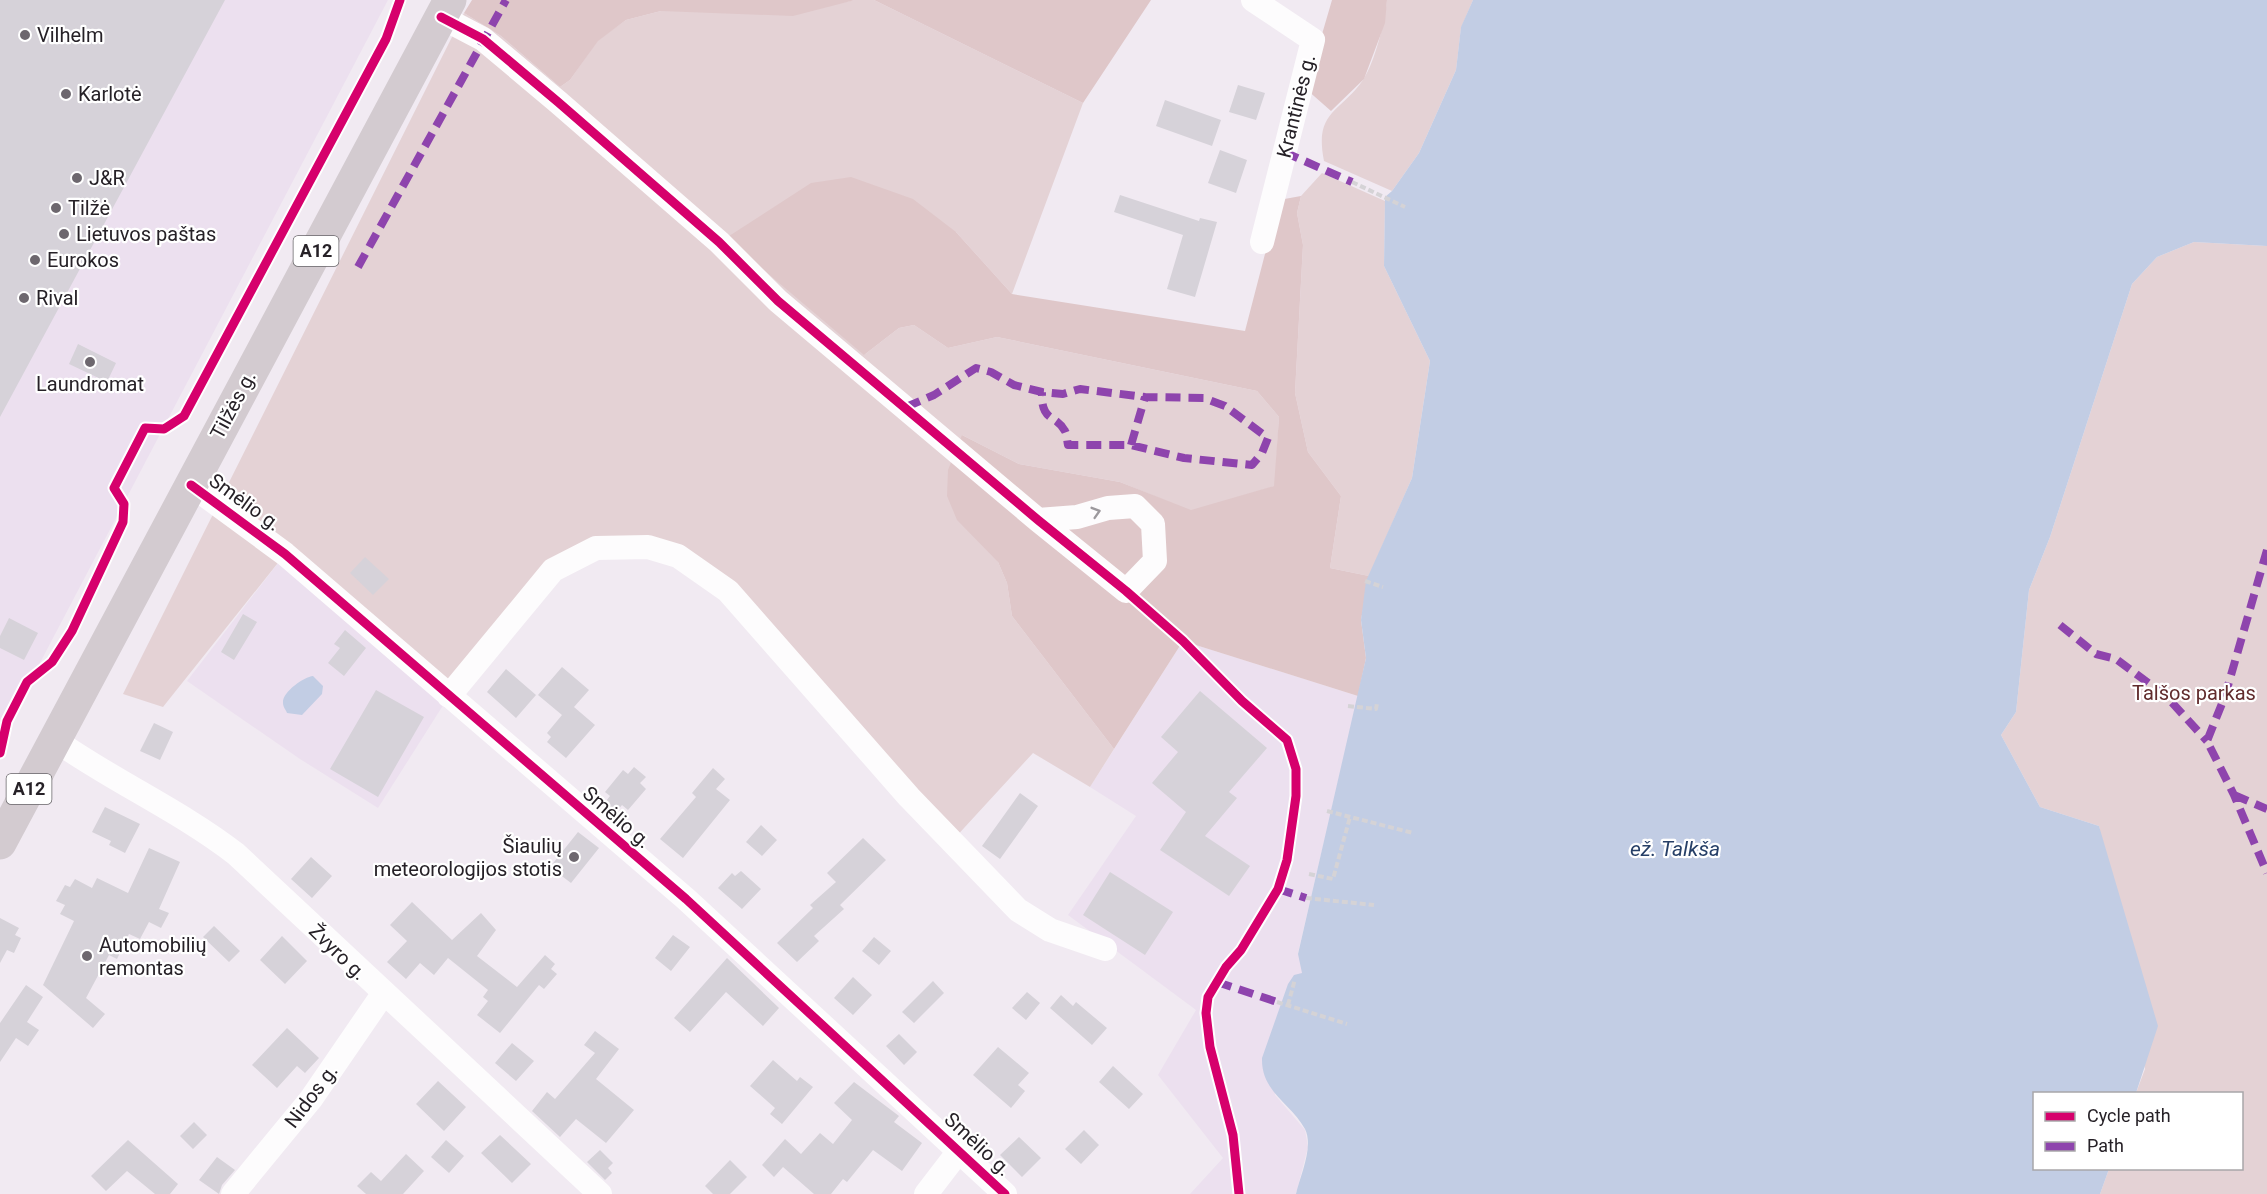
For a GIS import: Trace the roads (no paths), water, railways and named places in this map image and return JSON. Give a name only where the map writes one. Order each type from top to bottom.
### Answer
[{"type":"highway","name":"Tilžės g.","points":[[0,843],[446,8]]},
{"type":"street","name":"Krantinės g.","points":[[1252,0],[1313,40],[1262,243]]},
{"type":"street","points":[[446,8],[718,242],[778,301],[1038,520],[1126,591],[1155,561],[1153,524],[1135,506],[1108,508],[1077,517],[1038,520]]},
{"type":"street","name":"Smėlio g.","points":[[191,485],[285,554],[686,899],[1005,1194]]},
{"type":"street","points":[[449,696],[553,570],[596,548],[648,547],[678,556],[728,591],[909,797],[1018,910],[1050,930],[1105,949]]},
{"type":"street","name":"Žvyro g.","points":[[55,740],[93,766],[199,826],[226,847],[600,1194]]},
{"type":"street","name":"Nidos g.","points":[[233,1194],[311,1099],[383,994]]},
{"type":"street","points":[[926,1194],[959,1151]]},
{"type":"water","name":"ež. Talkša","points":[[1473,0],[2267,0],[2267,246],[2194,242],[2157,257],[2132,284],[2050,537],[2029,590],[2016,712],[2001,735],[2040,807],[2099,826],[2158,1026],[2136,1092],[2033,1092],[2033,1170],[2109,1170],[2100,1194],[1296,1194],[1307,1153],[1307,1136],[1299,1120],[1271,1089],[1263,1070],[1262,1058],[1288,984],[1294,975],[1302,973],[1298,954],[1366,658],[1361,620],[1366,581],[1412,478],[1430,361],[1384,266],[1385,197],[1392,191],[1419,153],[1456,70],[1461,27]]},
{"type":"water","points":[[313,676],[323,686],[322,694],[302,715],[287,713],[283,703],[286,694],[299,682]]},
{"type":"place","name":"Vilhelm","points":[[25,35]]},
{"type":"place","name":"Karlotė","points":[[66,94]]},
{"type":"place","name":"J&R","points":[[77,178]]},
{"type":"place","name":"Tilžė","points":[[56,208]]},
{"type":"place","name":"Lietuvos paštas","points":[[64,234]]},
{"type":"place","name":"Eurokos","points":[[35,260]]},
{"type":"place","name":"Rival","points":[[24,298]]},
{"type":"place","name":"Laundromat","points":[[90,362]]},
{"type":"place","name":"Šiaulių meteorologijos stotis","points":[[574,857]]},
{"type":"place","name":"Automobilių remontas","points":[[87,956]]},
{"type":"park label","name":"Talšos parkas","points":[[2194,693]]}]
